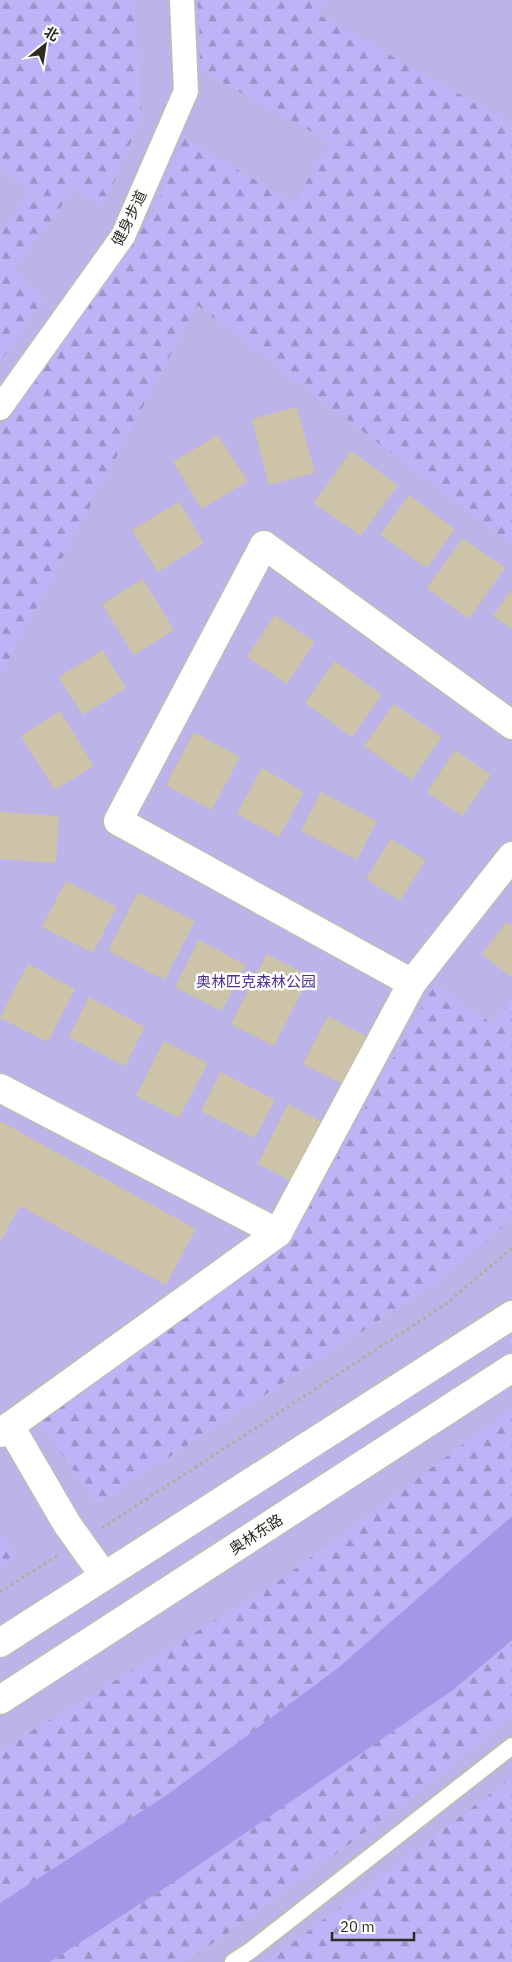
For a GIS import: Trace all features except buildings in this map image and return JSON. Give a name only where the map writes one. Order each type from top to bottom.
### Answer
[{"type":"street","name":"健身步道","points":[[0,408],[123,236],[186,91],[182,0]]},
{"type":"street","points":[[412,983],[118,821],[264,545],[512,725]]},
{"type":"street","points":[[104,1576],[67,1524],[5,1429],[278,1233],[412,983],[512,856]]},
{"type":"street","points":[[0,1088],[278,1233]]},
{"type":"street","points":[[0,1643],[512,1316]]},
{"type":"street","name":"奥林东路","points":[[0,1700],[512,1368]]},
{"type":"lane","points":[[233,1962],[258,1945],[512,1746]]},
{"type":"path","points":[[0,1592],[202,1464],[446,1304],[512,1248]]},
{"type":"green space","name":"奥林匹克森林公园","points":[[0,0],[512,0],[512,1962],[0,1962]]},
{"type":"green space","points":[[0,0],[135,0],[142,116],[103,208],[75,188],[13,271],[45,298],[0,362],[0,230],[30,193],[0,168]]},
{"type":"green space","points":[[197,0],[327,0],[319,15],[512,124],[512,545],[197,305],[0,676],[0,433],[154,212],[183,137],[294,203],[330,142],[200,70]]},
{"type":"green space","points":[[435,983],[492,1024],[512,998],[512,1219],[441,1280],[97,1504],[34,1414],[291,1240]]},
{"type":"green space","points":[[512,1408],[512,1516],[338,1668],[167,1795],[0,1903],[0,1750],[272,1586]]},
{"type":"green space","points":[[0,1529],[18,1555],[0,1566]]},
{"type":"green space","points":[[512,1640],[512,1718],[422,1790],[247,1920],[185,1962],[50,1962],[177,1880],[453,1690]]},
{"type":"green space","points":[[512,1777],[512,1962],[264,1962],[286,1948]]},
{"type":"shaded area","points":[[512,1516],[512,1640],[453,1690],[177,1880],[50,1962],[0,1962],[0,1903],[167,1795],[338,1668]]}]
